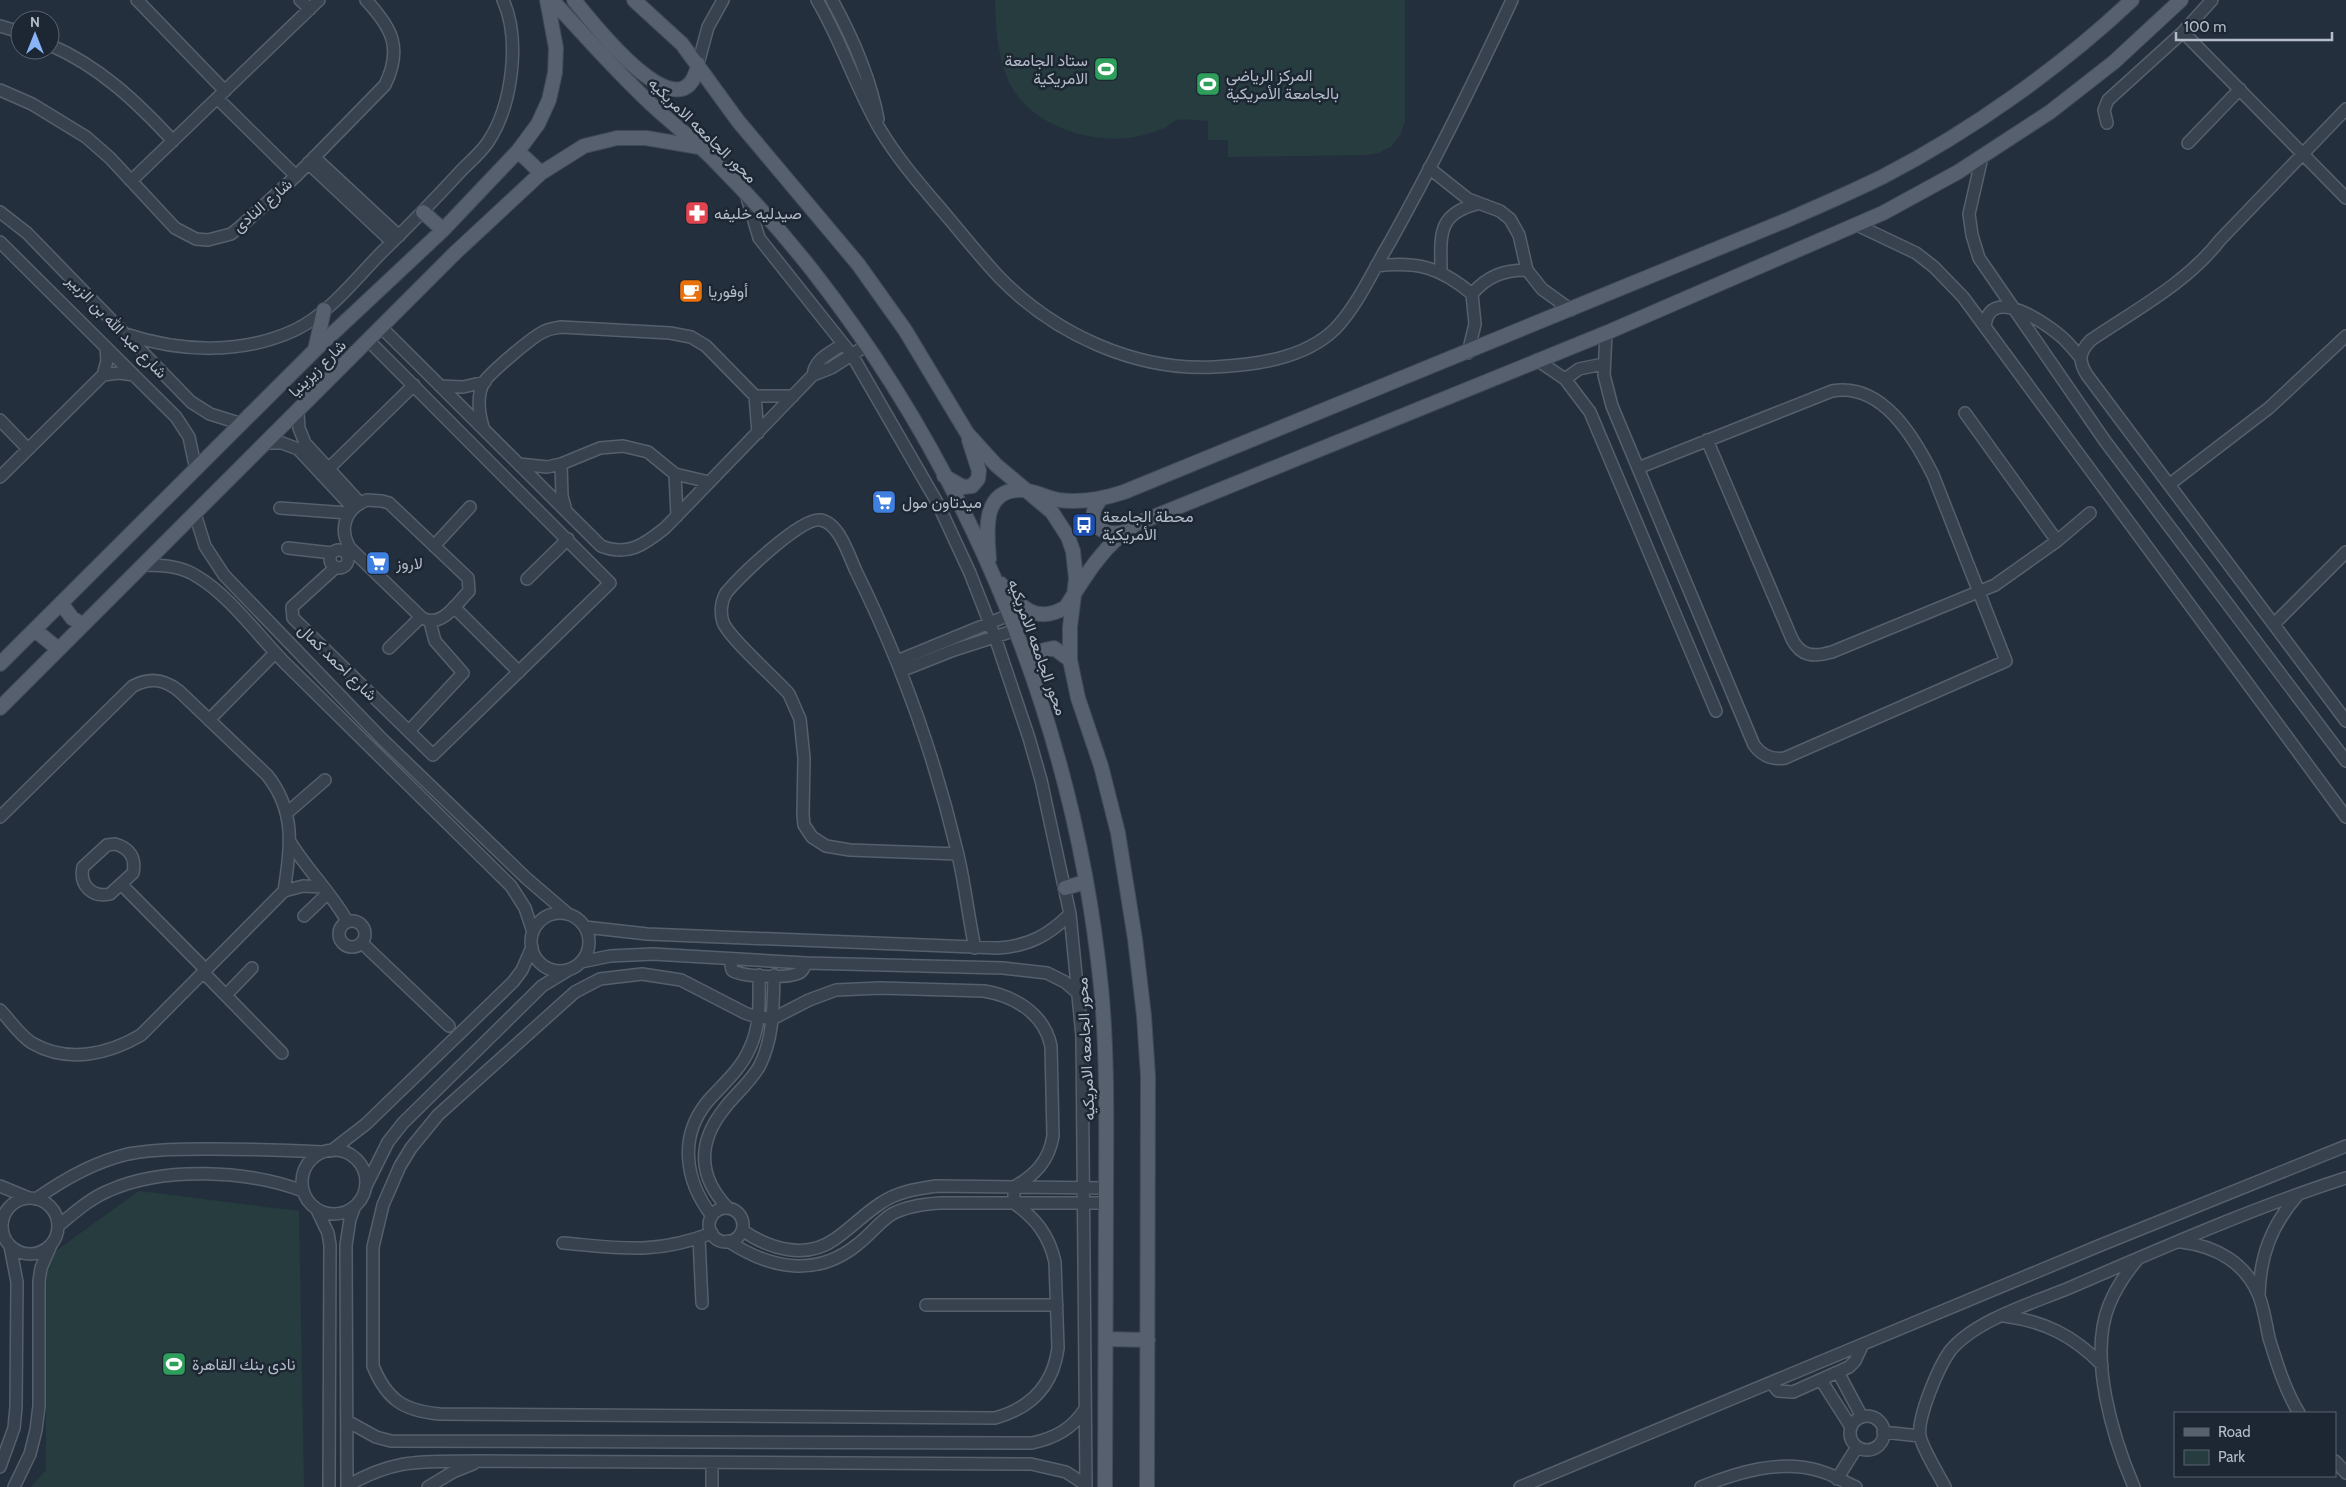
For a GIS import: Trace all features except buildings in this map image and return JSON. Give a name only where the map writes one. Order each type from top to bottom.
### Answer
[{"type":"main road","name":"شارع زيزينيا","points":[[0,664],[314,350],[444,230],[518,151],[538,124],[549,100],[555,73],[556,48],[547,0]]},
{"type":"main road","name":"محور الجامعه الامريكيه","points":[[552,0],[623,77],[700,147],[746,194],[810,267],[867,345],[907,409],[944,476],[991,570],[1034,678],[1070,809],[1085,882],[1103,1014],[1106,1188],[1105,1487]]},
{"type":"main road","points":[[574,0],[637,69],[658,86],[671,90],[684,87],[694,77],[698,64]]},
{"type":"main road","name":"محور الجامعه الامريكيه","points":[[634,0],[664,26],[698,64],[728,109],[832,232],[882,296],[967,433],[996,465],[1052,512],[1068,537],[1075,565],[1070,660],[1078,698],[1114,809],[1135,939],[1142,997],[1148,1076],[1146,1487]]},
{"type":"main road","points":[[1123,532],[1095,562],[1066,607],[1058,611],[1041,614],[1033,613],[1018,604],[991,570],[987,524],[991,507],[1004,495],[1013,491],[1030,492],[1058,500],[1101,499],[1133,489],[1779,224],[1885,175],[1967,126],[2032,82],[2095,33],[2132,0]]},
{"type":"main road","points":[[1101,499],[1094,510],[1093,516],[1098,528],[1109,534],[1123,532],[1162,513],[1606,333],[1857,225],[1933,186],[1982,157],[2082,88],[2177,3]]},
{"type":"main road","name":"شارع زيزينيا","points":[[0,708],[370,341],[456,253],[541,173],[584,146],[617,138],[646,138],[700,147]]},
{"type":"main road","points":[[518,151],[541,173]]},
{"type":"main road","points":[[424,212],[444,230]]},
{"type":"main road","points":[[314,350],[324,310]]},
{"type":"main road","points":[[944,476],[963,487],[972,486],[978,480],[979,471],[967,433]]},
{"type":"main road","points":[[61,602],[72,618],[82,625]]},
{"type":"main road","points":[[35,630],[58,649]]},
{"type":"main road","points":[[1034,678],[1037,660],[1044,650],[1054,648],[1070,660]]},
{"type":"main road","points":[[1065,888],[1085,882]]},
{"type":"main road","points":[[1106,1339],[1148,1340]]},
{"type":"street","points":[[137,0],[296,176]]},
{"type":"street","points":[[300,0],[310,9]]},
{"type":"street","points":[[131,180],[320,0]]},
{"type":"street","name":"شارع النادى","points":[[0,90],[60,119],[86,137],[131,180],[175,228],[196,239],[220,238],[240,227],[296,176],[385,85],[392,72],[394,50],[389,28],[366,0]]},
{"type":"street","points":[[125,334],[174,346],[211,349],[233,347],[269,339],[297,329],[324,310],[424,212],[488,142],[501,112],[512,64],[512,32],[503,0]]},
{"type":"street","points":[[698,64],[708,27],[723,0]]},
{"type":"street","points":[[817,0],[881,131],[918,183],[972,248],[1017,294],[1052,322],[1072,333],[1129,356],[1168,364],[1208,368],[1247,364],[1289,356],[1321,340],[1346,316],[1376,266],[1429,168],[1512,0]]},
{"type":"street","points":[[832,0],[862,61],[873,94],[881,131]]},
{"type":"street","points":[[2107,123],[2104,110],[2108,100],[2183,32],[2212,0]]},
{"type":"street","points":[[2183,32],[2346,198]]},
{"type":"street","points":[[60,51],[100,73],[139,104],[173,141]]},
{"type":"street","points":[[2188,143],[2240,89]]},
{"type":"street","points":[[2346,109],[2220,240],[2207,258],[2182,278],[2090,340],[2082,349],[2080,357],[2082,367],[2346,721]]},
{"type":"street","points":[[1982,157],[1969,214],[1972,235],[1979,258],[2105,441],[2346,761]]},
{"type":"street","points":[[311,160],[396,239]]},
{"type":"street","points":[[1429,168],[1478,204],[1500,212],[1510,219],[1519,235],[1527,270],[1547,293],[1571,310]]},
{"type":"street","points":[[746,194],[759,238],[852,355],[938,504],[990,623],[1032,746],[1070,914],[1079,994],[1083,1056],[1085,1188],[1086,1486]]},
{"type":"street","points":[[1441,272],[1440,237],[1446,222],[1460,210],[1478,204]]},
{"type":"street","name":"شارع عبد الله بن الزبير","points":[[0,212],[27,233],[191,402],[210,414],[242,424]]},
{"type":"street","points":[[1857,225],[1916,253],[1934,267],[1963,296],[2346,817]]},
{"type":"street","name":"شارع عبد الله بن الزبير","points":[[0,242],[176,417],[186,432],[193,448],[196,470]]},
{"type":"street","points":[[1376,266],[1411,264],[1441,272],[1472,294],[1475,324],[1468,353]]},
{"type":"street","points":[[1472,294],[1492,277],[1509,271],[1527,270]]},
{"type":"street","points":[[1985,327],[1987,317],[1994,309],[2004,306],[2014,309],[2048,327],[2066,340],[2080,357]]},
{"type":"street","points":[[484,430],[479,413],[479,396],[484,382],[534,337],[547,329],[561,327],[670,333],[691,337],[706,346],[755,396],[758,433]]},
{"type":"street","points":[[382,328],[601,546],[623,551],[645,544],[677,516],[813,375],[822,373],[867,345]]},
{"type":"street","points":[[1606,333],[1603,364],[1612,406],[1754,745],[1767,757],[1785,758],[2006,661],[1934,476],[1922,453],[1901,423],[1876,400],[1862,393],[1850,390],[1832,391],[1638,468]]},
{"type":"street","points":[[2170,484],[2269,408],[2346,336]]},
{"type":"street","points":[[370,341],[568,538],[610,583],[519,672],[454,607]]},
{"type":"street","points":[[813,375],[814,368],[820,360],[844,344]]},
{"type":"street","points":[[0,477],[103,375],[107,361],[106,347]]},
{"type":"street","points":[[1537,360],[1566,379],[1590,412],[1716,711]]},
{"type":"street","points":[[1566,379],[1579,370],[1603,364]]},
{"type":"street","points":[[103,375],[119,373],[134,375]]},
{"type":"street","points":[[440,386],[462,387],[484,382]]},
{"type":"street","points":[[157,398],[173,383]]},
{"type":"street","points":[[325,472],[414,385]]},
{"type":"street","points":[[755,396],[793,396]]},
{"type":"street","points":[[298,412],[299,428],[305,444],[354,508]]},
{"type":"street","points":[[1965,413],[2057,541]]},
{"type":"street","points":[[0,420],[28,449]]},
{"type":"street","points":[[1707,440],[1792,639],[1796,647],[1806,655],[1822,655],[1832,652],[1995,585],[2057,541],[2090,513]]},
{"type":"street","points":[[267,443],[282,443],[298,449],[325,472]]},
{"type":"street","points":[[518,464],[533,467],[561,464],[594,449],[623,446],[648,452],[675,474],[710,482]]},
{"type":"street","points":[[561,464],[562,496],[566,512]]},
{"type":"street","points":[[675,474],[677,516]]},
{"type":"street","points":[[280,508],[354,508],[375,500],[389,504],[468,578],[469,591],[440,620],[426,619],[390,648]]},
{"type":"street","points":[[434,546],[470,507]]},
{"type":"street","points":[[332,553],[330,559],[336,567],[345,564],[347,550],[344,535],[354,508]]},
{"type":"street","points":[[195,514],[205,546],[224,574],[382,739],[526,878],[585,927],[589,945],[581,962]]},
{"type":"street","points":[[1638,526],[1658,517]]},
{"type":"street","points":[[958,854],[850,850],[826,846],[812,838],[804,825],[804,758],[797,707],[789,694],[724,626],[722,602],[726,594],[792,532],[809,522],[821,520],[827,522],[837,533],[871,601],[899,666],[935,768],[958,854],[975,948]]},
{"type":"street","points":[[527,579],[568,538]]},
{"type":"street","points":[[288,548],[332,553],[338,550],[347,550],[426,619],[435,641],[463,673],[409,732]]},
{"type":"street","points":[[2274,624],[2346,552]]},
{"type":"street","points":[[144,565],[180,568],[196,575],[211,585],[275,653],[511,886],[524,908],[533,932],[532,946],[522,970],[513,982],[366,1124],[327,1151],[316,1156],[305,1168],[302,1175],[303,1191],[311,1205],[317,1210],[328,1233],[330,1245],[329,1487]]},
{"type":"street","name":"شارع احمد كمال","points":[[336,567],[292,607],[292,618],[433,755],[519,672]]},
{"type":"street","points":[[899,666],[966,633],[1009,615]]},
{"type":"street","points":[[899,666],[1016,630]]},
{"type":"street","points":[[966,633],[971,645]]},
{"type":"street","points":[[1691,653],[1710,643]]},
{"type":"street","points":[[209,720],[275,653]]},
{"type":"street","points":[[1699,671],[1718,662]]},
{"type":"street","points":[[0,817],[126,693],[142,681],[162,681],[171,685],[209,720],[267,775],[277,787],[288,812],[289,840],[284,891]]},
{"type":"street","points":[[288,812],[325,780]]},
{"type":"street","points":[[289,840],[347,921]]},
{"type":"street","points":[[107,845],[122,846],[133,858],[133,873],[121,884],[110,894],[104,896],[90,892],[82,880],[84,867],[107,845]]},
{"type":"street","points":[[121,884],[282,1053]]},
{"type":"street","points":[[0,1010],[31,1043],[53,1051],[68,1054],[99,1053],[121,1046],[141,1034],[284,891],[303,886],[325,890]]},
{"type":"street","points":[[304,916],[325,890]]},
{"type":"street","points":[[533,932],[547,916],[568,914]]},
{"type":"street","points":[[585,927],[648,934],[975,948],[1012,947],[1031,942],[1052,931],[1070,914]]},
{"type":"street","points":[[347,921],[356,921],[364,926],[366,935],[362,943],[354,947],[342,943],[339,931],[347,921]]},
{"type":"street","points":[[362,943],[449,1026]]},
{"type":"street","points":[[532,946],[538,960],[543,965],[556,970],[570,969]]},
{"type":"street","points":[[317,1210],[333,1214],[348,1211],[355,1206],[360,1200],[375,1163],[403,1123],[542,986],[581,962],[623,955],[1037,971],[1054,976],[1079,994]]},
{"type":"street","points":[[730,959],[732,970],[736,973],[759,975],[796,975],[804,968],[806,963]]},
{"type":"street","points":[[226,995],[252,968]]},
{"type":"street","points":[[1014,1187],[1026,1181],[1044,1162],[1051,1150],[1054,1122],[1049,1039],[1038,1019],[1021,1003],[1005,995],[984,991],[855,988],[823,994],[773,1018],[759,1018],[745,1013],[681,980],[642,974],[600,979],[586,984],[561,1004],[438,1115],[415,1142],[400,1166],[382,1206],[374,1240],[371,1349],[373,1366],[380,1382],[390,1396],[404,1406],[421,1412],[440,1414],[994,1418],[1019,1410],[1030,1403],[1047,1384],[1056,1361],[1058,1348],[1056,1262],[1048,1239],[1035,1219],[1014,1203]]},
{"type":"street","points":[[712,1216],[702,1203],[690,1175],[688,1163],[690,1136],[696,1120],[708,1102],[744,1060],[754,1038],[759,1018],[759,975]]},
{"type":"street","points":[[728,1241],[734,1240],[742,1230],[742,1219],[738,1213],[728,1208],[710,1184],[704,1155],[706,1140],[712,1126],[724,1109],[759,1066],[769,1042],[773,1018],[774,975]]},
{"type":"street","points":[[1520,1487],[2101,1245],[2346,1146]]},
{"type":"street","points":[[0,1467],[14,1428],[16,1407],[17,1282],[10,1246],[2,1232],[5,1213],[15,1202],[32,1198],[63,1180],[93,1166],[127,1154],[162,1149],[264,1149],[347,1153],[359,1163],[363,1170],[366,1186]]},
{"type":"street","points":[[58,1226],[81,1206],[107,1191],[135,1181],[165,1176],[254,1177],[279,1182],[303,1191]]},
{"type":"street","points":[[1944,1487],[1920,1436],[1930,1392],[1950,1351],[1970,1333],[2004,1316],[2139,1257],[2300,1193],[2340,1182],[2346,1178]]},
{"type":"street","points":[[0,1186],[52,1208],[58,1226],[58,1233],[45,1256],[39,1281],[39,1406],[36,1430],[30,1454],[14,1487]]},
{"type":"street","points":[[742,1230],[770,1246],[794,1250],[818,1248],[833,1241],[882,1202],[908,1190],[936,1186],[1106,1188]]},
{"type":"street","points":[[1014,1187],[1014,1203]]},
{"type":"street","points":[[2298,1412],[2292,1402],[2275,1358],[2260,1297],[2260,1272],[2265,1250],[2277,1223],[2300,1193]]},
{"type":"street","points":[[728,1208],[716,1212],[712,1216],[710,1222],[712,1234],[716,1238],[728,1241],[761,1260],[779,1265],[798,1267],[820,1265],[840,1256],[858,1244],[893,1214],[916,1205],[940,1202],[1106,1203]]},
{"type":"street","points":[[355,1206],[350,1219],[346,1244],[347,1486],[377,1470],[392,1465],[408,1462],[479,1461],[1031,1464],[1066,1472],[1086,1486]]},
{"type":"street","points":[[563,1243],[643,1250],[667,1247],[712,1234]]},
{"type":"street","points":[[699,1238],[702,1303]]},
{"type":"street","points":[[2180,1241],[2212,1248],[2227,1256],[2251,1280],[2260,1297]]},
{"type":"street","points":[[10,1246],[16,1251],[31,1254],[38,1253],[51,1245]]},
{"type":"street","points":[[2134,1487],[2115,1434],[2102,1365],[2102,1336],[2108,1307],[2121,1280],[2139,1257]]},
{"type":"street","points":[[926,1305],[1056,1305]]},
{"type":"street","points":[[2004,1316],[2048,1325],[2086,1349],[2102,1365]]},
{"type":"street","points":[[1771,1383],[1778,1391],[1793,1392],[1852,1365],[1862,1346]]},
{"type":"street","points":[[1838,1372],[1862,1417],[1876,1420],[1883,1432],[1878,1446],[1864,1450],[1857,1447],[1850,1434],[1851,1427],[1862,1417]]},
{"type":"street","points":[[1821,1380],[1851,1427]]},
{"type":"street","points":[[347,1421],[376,1438],[391,1441],[1032,1443],[1045,1440],[1063,1432],[1078,1419],[1085,1409]]},
{"type":"street","points":[[1883,1432],[1920,1436]]},
{"type":"street","points":[[1837,1479],[1857,1447]]},
{"type":"street","points":[[428,1487],[453,1472],[479,1461]]},
{"type":"street","points":[[2336,1462],[2346,1473]]},
{"type":"street","points":[[712,1463],[712,1487]]},
{"type":"street","points":[[1702,1487],[1739,1472],[1781,1466],[1819,1471],[1856,1487]]},
{"type":"green space","name":"المركز الرياضي بالجامعة الأمريكية","points":[[995,0],[1405,0],[1405,122],[1400,135],[1391,147],[1378,153],[1366,155],[1228,157],[1228,140],[1208,140],[1208,121],[1192,119],[1177,120],[1166,127],[1135,137],[1117,139],[1098,138],[1078,134],[1042,118],[1027,106],[1015,92],[1006,75],[1001,57]]},
{"type":"green space","name":"نادى بنك القاهرة","points":[[139,1191],[299,1211],[304,1487],[31,1487],[46,1470],[46,1258]]},
{"type":"place","name":"ستاد الجامعة الامريكية","points":[[1106,69]]},
{"type":"place","name":"المركز الرياضي بالجامعة الأمريكية","points":[[1208,84]]},
{"type":"place","name":"صيدليه خليفه","points":[[697,213]]},
{"type":"place","name":"أوفوريا","points":[[691,291]]},
{"type":"place","name":"ميدتاون مول","points":[[884,502]]},
{"type":"place","name":"محطة الجامعة الأمريكية","points":[[1084,525]]},
{"type":"place","name":"لاروز","points":[[378,563]]},
{"type":"place","name":"نادى بنك القاهرة","points":[[174,1364]]}]
